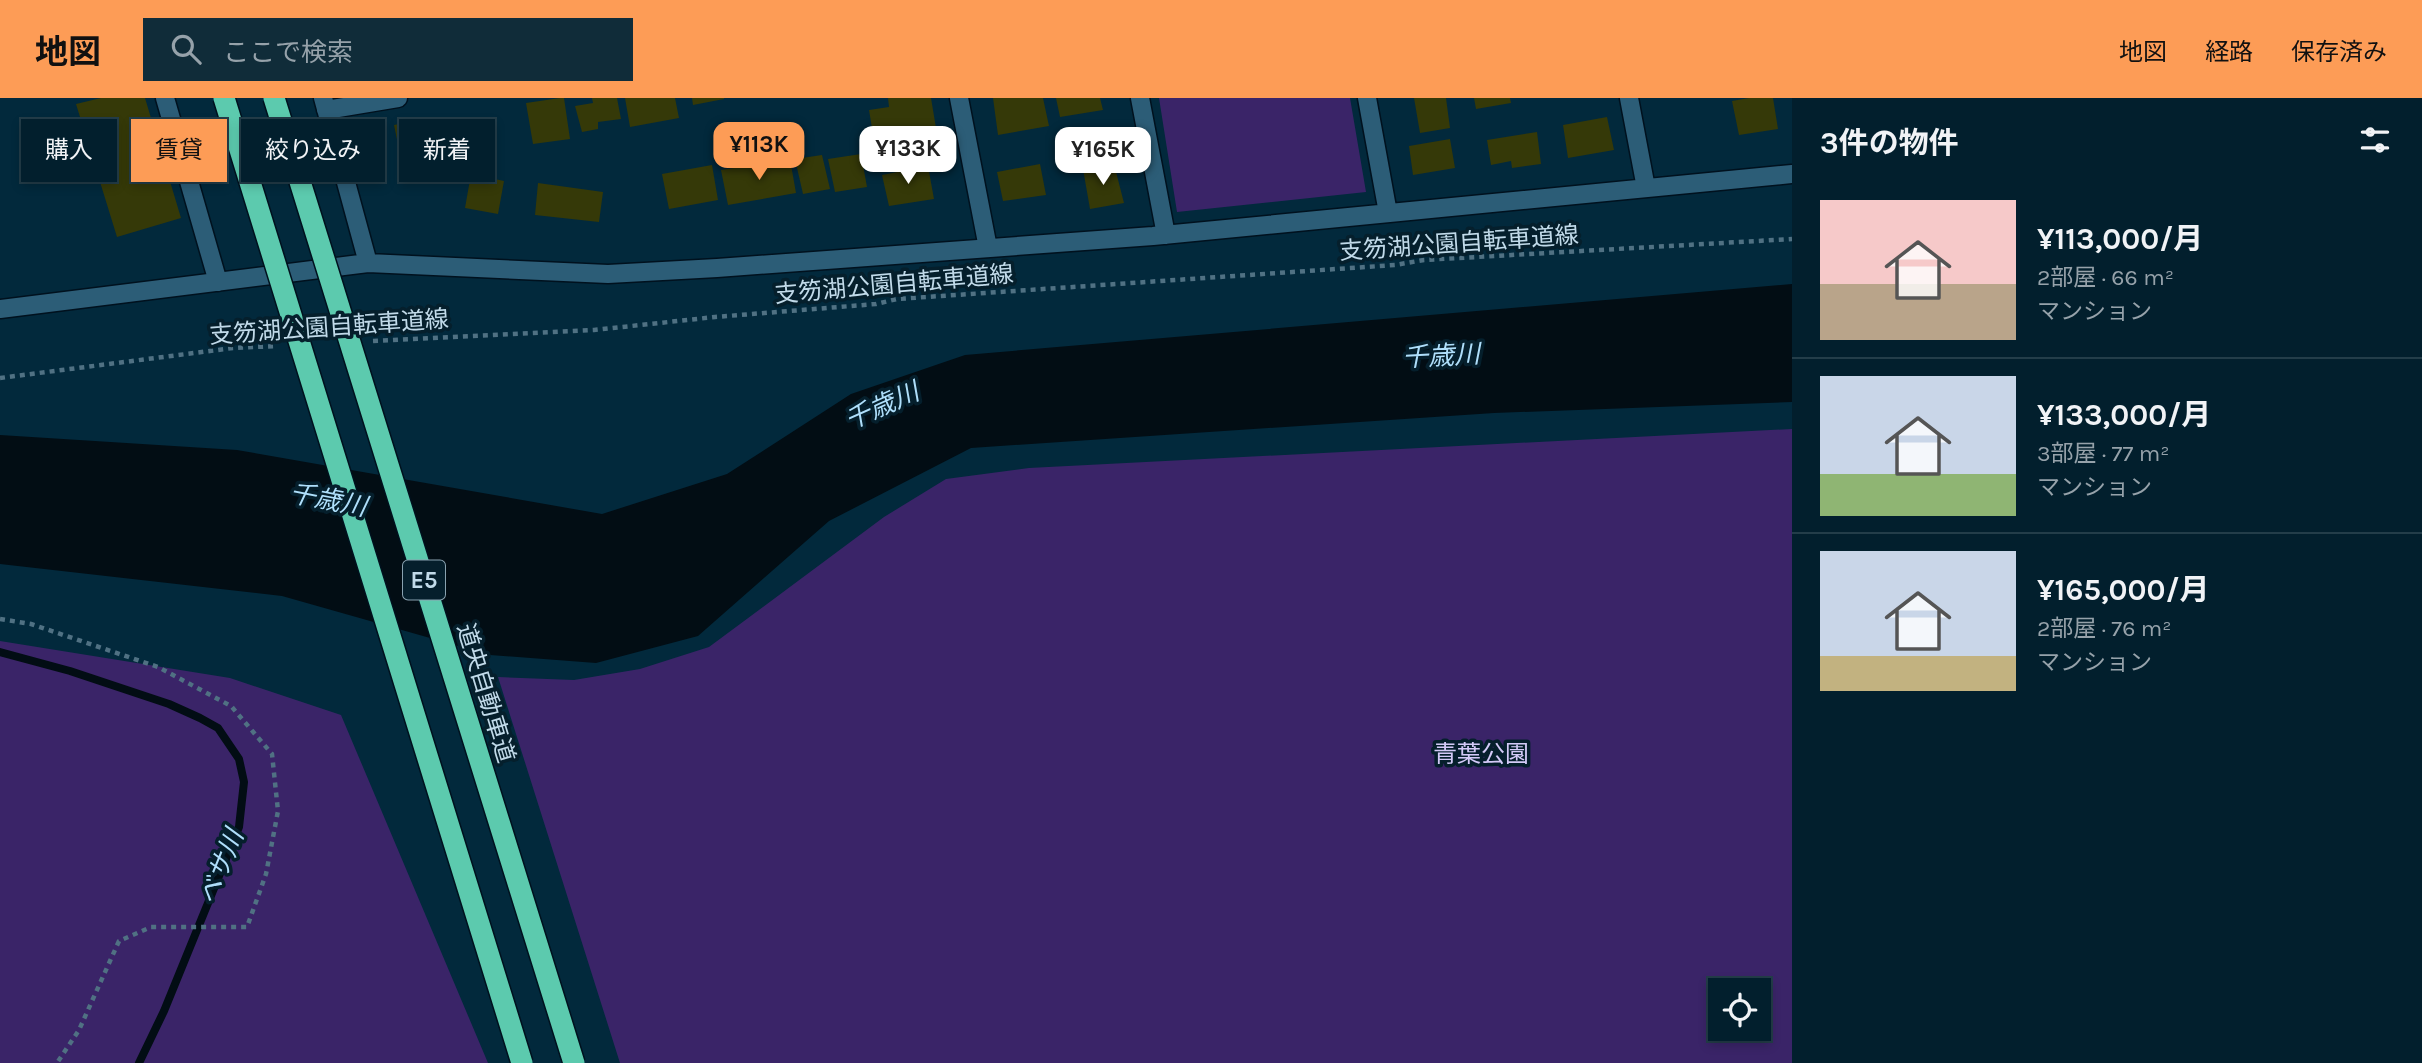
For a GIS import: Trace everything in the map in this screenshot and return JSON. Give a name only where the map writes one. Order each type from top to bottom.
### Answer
[{"type":"highway","name":"E5","points":[[224,98],[522,1063]]},
{"type":"highway","name":"道央自動車道","points":[[274,98],[574,1063]]},
{"type":"street","points":[[165,98],[218,282]]},
{"type":"street","points":[[368,263],[324,104],[398,98]]},
{"type":"street","points":[[959,98],[988,248]]},
{"type":"street","points":[[1140,98],[1166,235]]},
{"type":"street","points":[[1367,98],[1388,213]]},
{"type":"street","points":[[1629,98],[1646,188]]},
{"type":"street","points":[[0,309],[368,263],[608,274],[1166,235],[1792,174]]},
{"type":"path","name":"支笏湖公園自転車道線","points":[[364,342],[594,330],[876,304],[897,299],[1395,265],[1424,260],[1792,239]]},
{"type":"path","name":"支笏湖公園自転車道線","points":[[0,378],[233,348],[285,346]]},
{"type":"path","points":[[0,619],[31,624],[158,667],[231,706],[272,754],[278,811],[266,874],[247,927],[151,927],[120,941],[79,1030],[57,1063]]},
{"type":"green space","points":[[1159,98],[1350,98],[1366,192],[1177,212]]},
{"type":"green space","name":"青葉公園","points":[[1792,429],[1792,1063],[620,1063],[498,677],[574,680],[640,669],[709,647],[884,517],[946,479],[1029,468]]},
{"type":"green space","points":[[0,641],[230,678],[341,715],[488,1063],[0,1063]]},
{"type":"water","name":"千歳川","points":[[1792,284],[1792,402],[1494,413],[971,448],[829,521],[698,636],[596,663],[490,655],[282,596],[0,564],[0,435],[237,450],[602,514],[727,474],[851,394],[965,355]]},
{"type":"building","points":[[101,98],[145,98],[151,119],[131,119],[131,182],[170,182],[181,218],[117,237],[100,182],[117,182],[117,119],[81,119],[76,104]]},
{"type":"building","points":[[564,98],[570,139],[533,144],[526,103]]},
{"type":"building","points":[[592,98],[617,98],[621,119],[598,122],[598,129],[582,132],[575,106],[593,103]]},
{"type":"building","points":[[625,98],[675,98],[679,118],[630,127]]},
{"type":"building","points":[[692,98],[724,98],[724,99],[693,105]]},
{"type":"building","points":[[888,98],[931,98],[936,128],[899,134],[901,148],[876,152],[869,110],[889,107]]},
{"type":"building","points":[[993,98],[1043,98],[1049,126],[998,135]]},
{"type":"building","points":[[1056,98],[1100,98],[1103,110],[1060,117]]},
{"type":"building","points":[[1414,98],[1446,98],[1450,128],[1420,133]]},
{"type":"building","points":[[1474,98],[1510,98],[1511,103],[1476,109]]},
{"type":"building","points":[[1773,98],[1778,129],[1739,135],[1732,101]]},
{"type":"building","points":[[1607,117],[1614,150],[1568,158],[1563,125]]},
{"type":"building","points":[[399,124],[399,149],[394,125]]},
{"type":"building","points":[[1537,132],[1541,164],[1512,168],[1511,161],[1491,165],[1487,140]]},
{"type":"building","points":[[1450,139],[1455,168],[1413,175],[1409,146]]},
{"type":"building","points":[[861,154],[867,187],[835,192],[828,159]]},
{"type":"building","points":[[822,155],[830,189],[803,194],[795,159]]},
{"type":"building","points":[[790,159],[796,193],[728,205],[721,170]]},
{"type":"building","points":[[1040,164],[1046,195],[1003,201],[997,172]]},
{"type":"building","points":[[1114,164],[1124,203],[1090,209],[1083,169]]},
{"type":"building","points":[[712,165],[718,200],[669,209],[662,174]]},
{"type":"building","points":[[928,166],[934,199],[889,206],[882,175]]},
{"type":"building","points":[[495,179],[504,181],[498,214],[465,208],[470,182],[495,182]]},
{"type":"building","points":[[538,183],[603,192],[599,222],[535,215]]},
{"type":"waterway","name":"ベサ川","points":[[0,652],[70,671],[169,704],[218,728],[239,759],[244,782],[239,827],[164,1011],[139,1063]]}]
